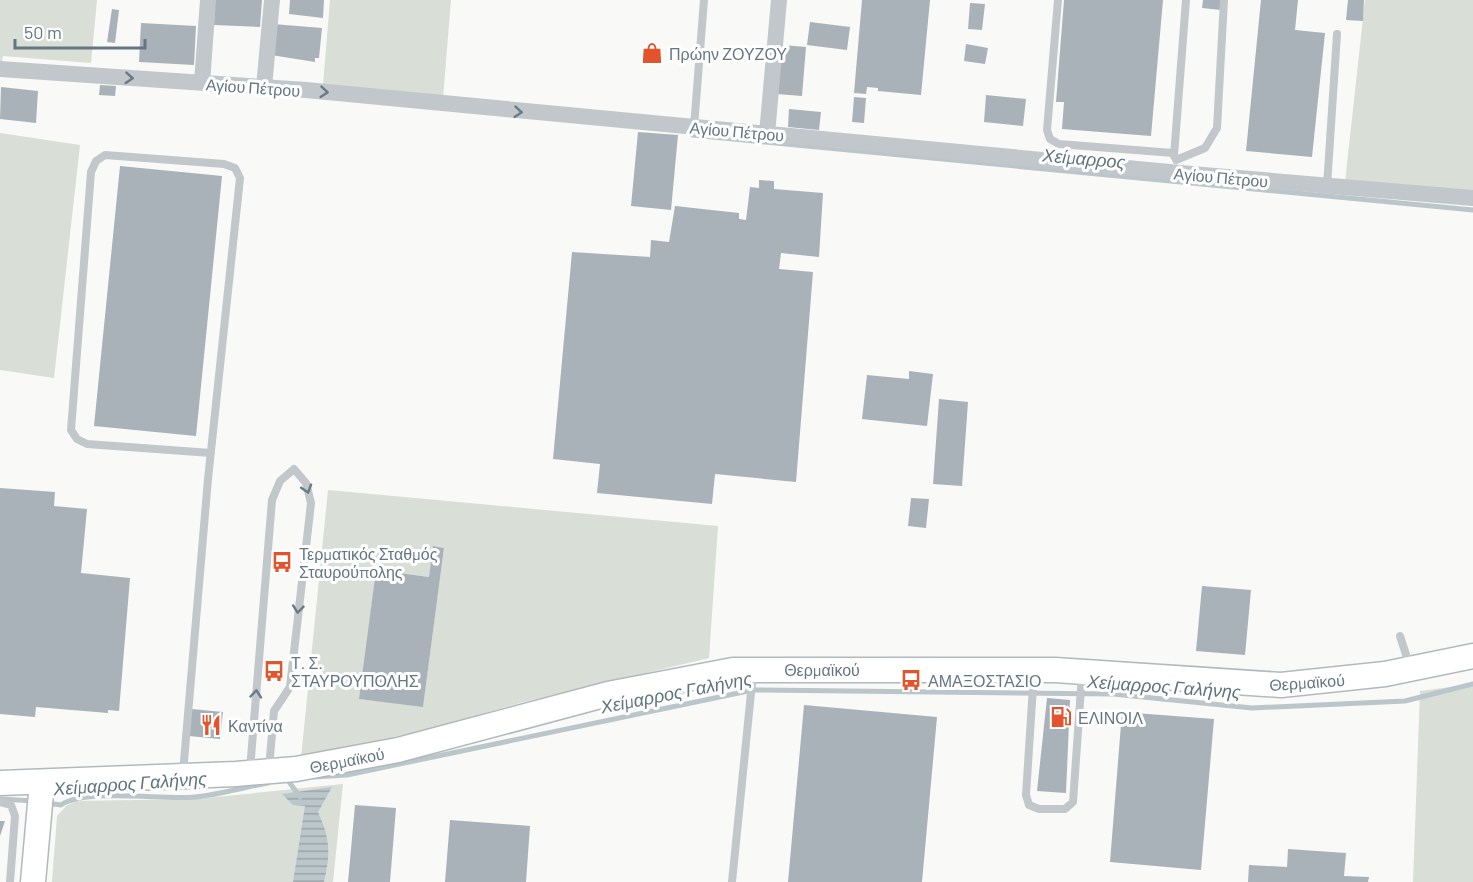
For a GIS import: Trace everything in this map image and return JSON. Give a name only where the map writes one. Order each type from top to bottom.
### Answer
[{"type":"street","points":[[202,83],[208,0]]},
{"type":"street","points":[[264,87],[272,0]]},
{"type":"street","points":[[766,134],[779,0]]},
{"type":"street","name":"Αγίου Πέτρου","points":[[0,69],[264,87],[766,134],[1176,162],[1327,186],[1473,198]]},
{"type":"street","name":"Θερμαϊκού","points":[[0,783],[259,773],[333,764],[398,750],[608,694],[715,672],[753,669],[1034,670],[1281,685],[1411,670],[1473,656]]},
{"type":"street","points":[[22,880],[42,782]]},
{"type":"lane","points":[[694,127],[704,0]]},
{"type":"lane","points":[[1058,0],[1047,130],[1050,139],[1059,144],[1176,162],[1205,148],[1218,128],[1224,0]]},
{"type":"lane","points":[[1176,162],[1186,0]]},
{"type":"lane","points":[[1327,186],[1337,34]]},
{"type":"lane","points":[[182,776],[211,453],[240,178],[235,168],[224,164],[105,155],[96,161],[91,172],[71,430],[77,439],[87,444],[211,453]]},
{"type":"lane","points":[[294,469],[306,483],[310,503],[290,687],[274,711],[259,773],[272,500],[280,481],[294,469]]},
{"type":"lane","points":[[1400,636],[1411,670]]},
{"type":"lane","points":[[732,882],[753,669]]},
{"type":"lane","points":[[1034,670],[1026,795],[1029,805],[1039,809],[1065,809],[1073,802],[1082,672]]},
{"type":"lane","points":[[0,802],[11,805],[15,816],[22,880]]},
{"type":"shaded area","points":[[0,0],[97,0],[91,63],[3,56],[0,74]]},
{"type":"shaded area","points":[[330,0],[451,0],[443,98],[323,85]]},
{"type":"shaded area","points":[[1365,0],[1473,0],[1473,191],[1345,182]]},
{"type":"shaded area","points":[[0,133],[80,145],[54,378],[0,370]]},
{"type":"shaded area","points":[[328,490],[718,526],[709,658],[520,703],[429,729],[301,758]],"holes":[[[434,546],[444,548],[423,706],[360,699],[376,570],[429,577]]]},
{"type":"shaded area","points":[[1473,684],[1473,882],[1413,882],[1420,691]]},
{"type":"shaded area","points":[[343,784],[333,882],[52,882],[57,816],[66,806],[76,801],[196,799]]},
{"type":"shaded area","points":[[332,787],[318,812],[328,846],[328,863],[324,882],[293,882],[305,806],[293,805],[282,794]]},
{"type":"building","points":[[215,0],[262,0],[260,27],[214,25]]},
{"type":"building","points":[[290,0],[324,0],[323,18],[289,14]]},
{"type":"building","points":[[862,0],[930,0],[921,95],[878,91],[878,88],[867,87],[866,94],[854,93]]},
{"type":"building","points":[[1064,0],[1163,0],[1151,136],[1062,129],[1064,102],[1056,102]]},
{"type":"building","points":[[1203,0],[1222,0],[1221,10],[1202,8]]},
{"type":"building","points":[[1261,0],[1298,0],[1295,30],[1325,33],[1312,157],[1246,151]]},
{"type":"building","points":[[1348,0],[1364,0],[1363,21],[1346,20]]},
{"type":"building","points":[[970,3],[985,4],[982,30],[968,29]]},
{"type":"building","points":[[112,9],[119,10],[115,43],[107,42]]},
{"type":"building","points":[[810,22],[850,27],[847,50],[807,45]]},
{"type":"building","points":[[141,23],[196,26],[194,65],[139,62]]},
{"type":"building","points":[[273,24],[322,28],[319,58],[315,58],[315,62],[271,55]]},
{"type":"building","points":[[966,44],[988,48],[985,64],[964,61]]},
{"type":"building","points":[[782,45],[806,47],[802,96],[777,94]]},
{"type":"building","points":[[100,85],[116,86],[115,96],[99,95]]},
{"type":"building","points":[[1,87],[38,91],[36,123],[0,119]]},
{"type":"building","points":[[986,95],[1026,99],[1023,126],[984,122]]},
{"type":"building","points":[[854,97],[866,98],[864,123],[852,122]]},
{"type":"building","points":[[789,109],[821,112],[819,130],[788,127]]},
{"type":"building","points":[[638,132],[678,135],[671,210],[631,206]]},
{"type":"building","points":[[120,166],[222,176],[196,436],[94,426]]},
{"type":"building","points":[[759,180],[774,181],[774,189],[823,193],[819,257],[781,253],[779,269],[813,272],[796,482],[715,474],[712,504],[597,493],[600,464],[553,459],[572,252],[650,257],[651,240],[669,242],[675,206],[739,213],[739,219],[746,220],[750,187],[759,188]]},
{"type":"building","points":[[909,371],[933,374],[927,426],[862,419],[867,375],[909,379]]},
{"type":"building","points":[[939,399],[968,402],[962,486],[933,484]]},
{"type":"building","points":[[0,488],[55,492],[54,506],[87,509],[81,573],[130,578],[119,711],[108,710],[108,713],[36,707],[35,717],[0,714]]},
{"type":"building","points":[[911,498],[929,499],[926,528],[908,526]]},
{"type":"building","points":[[433,546],[444,548],[423,707],[359,699],[376,570],[429,577]]},
{"type":"building","points":[[1202,586],[1251,590],[1245,655],[1196,651]]},
{"type":"building","points":[[1047,698],[1070,700],[1066,793],[1037,791]]},
{"type":"building","points":[[804,705],[937,717],[922,882],[788,882]]},
{"type":"building","points":[[192,709],[223,712],[220,739],[189,736]]},
{"type":"building","points":[[1122,712],[1214,719],[1201,870],[1110,862]]},
{"type":"building","points":[[355,805],[396,808],[390,882],[348,882]]},
{"type":"building","points":[[450,820],[530,826],[526,882],[445,882]]},
{"type":"building","points":[[0,821],[5,821],[0,836]]},
{"type":"building","points":[[1288,849],[1346,853],[1344,876],[1369,877],[1368,882],[1248,882],[1249,865],[1287,867]]},
{"type":"waterway","name":"Χείμαρρος","points":[[692,135],[1473,210]]},
{"type":"waterway","name":"Χείμαρρος Γαλήνης","points":[[313,777],[347,775],[753,690],[1113,694],[1252,708],[1405,701],[1473,684]]},
{"type":"waterway","points":[[287,779],[300,797]]},
{"type":"waterway","name":"Χείμαρρος Γαλήνης","points":[[47,803],[61,805],[73,800],[106,796],[195,797],[268,783]]},
{"type":"waterway","name":"Χείμαρρος Γαλήνης","points":[[0,799],[35,801]]},
{"type":"place","name":"Πρώην ΖΟΥΖΟΥ","points":[[652,53]]},
{"type":"place","name":"Τερματικός Σταθμός Σταυρούπολης","points":[[282,562]]},
{"type":"place","name":"Τ. Σ. ΣΤΑΥΡΟΥΠΟΛΗΣ","points":[[274,671]]},
{"type":"place","name":"ΑΜΑΞΟΣΤΑΣΙΟ","points":[[911,680]]},
{"type":"place","name":"ΕΛΙΝΟΙΛ","points":[[1061,717]]},
{"type":"place","name":"Καντίνα","points":[[211,725]]}]
